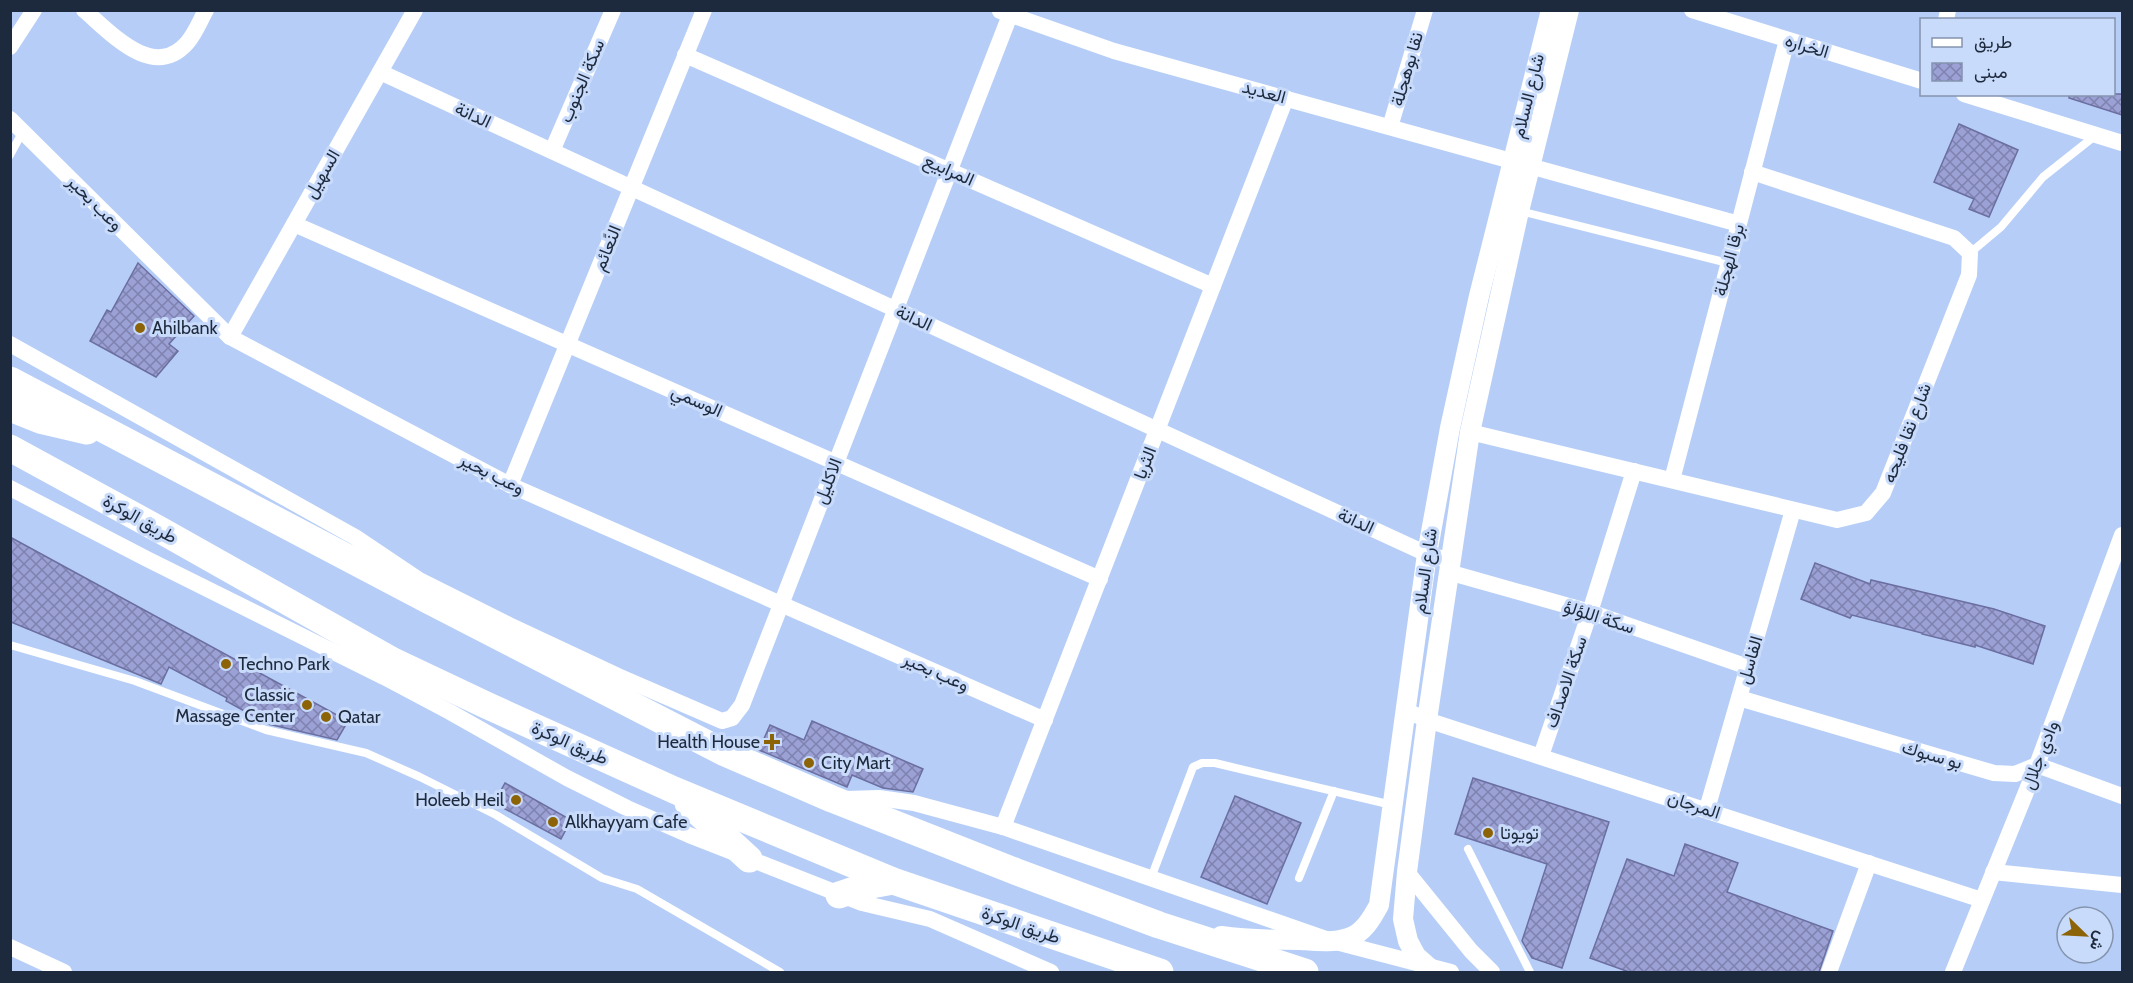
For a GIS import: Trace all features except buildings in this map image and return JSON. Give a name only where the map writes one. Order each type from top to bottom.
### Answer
[{"type":"highway","points":[[10,380],[723,752],[832,799],[1160,925],[1305,972]]},
{"type":"highway","points":[[10,408],[51,423],[120,436]]},
{"type":"highway","name":"طريق الوكرة","points":[[10,448],[172,536],[393,661],[496,710],[674,790],[893,881],[1160,972]]},
{"type":"highway","points":[[618,676],[635,706]]},
{"type":"highway","points":[[674,790],[749,859]]},
{"type":"highway","points":[[839,895],[866,886],[893,881]]},
{"type":"street","points":[[10,47],[34,10]]},
{"type":"street","points":[[84,10],[132,50],[145,56],[159,57],[174,53],[187,43],[206,10]]},
{"type":"street","name":"السهيل","points":[[230,338],[415,10]]},
{"type":"street","name":"سكة الجنوب","points":[[552,151],[613,10]]},
{"type":"street","name":"النًعائم","points":[[510,485],[704,10]]},
{"type":"street","name":"نقا بوهجلة","points":[[1390,127],[1425,10]]},
{"type":"street","name":"شارع السلام","points":[[1430,969],[1416,956],[1408,941],[1403,919],[1407,872],[1470,432],[1519,211],[1521,163],[1551,10]]},
{"type":"street","name":"شارع السلام","points":[[1160,925],[1238,939],[1332,941],[1349,938],[1362,930],[1372,918],[1379,904],[1427,554],[1450,428],[1479,296],[1569,10]]},
{"type":"street","name":"الخراره","points":[[1692,10],[1724,15],[1787,40],[1920,80]]},
{"type":"street","name":"العديد","points":[[1012,13],[1114,51],[1738,224]]},
{"type":"street","name":"الاكليل","points":[[10,344],[355,537],[419,580],[509,626],[618,676],[722,721],[732,718],[742,705],[1012,13]]},
{"type":"street","name":"برقا الهجلة","points":[[1672,480],[1787,40]]},
{"type":"street","name":"المرابيع","points":[[685,55],[1213,286]]},
{"type":"street","name":"الدانة","points":[[380,72],[1449,566]]},
{"type":"street","points":[[1970,96],[2122,143]]},
{"type":"street","name":"الثريا","points":[[1003,827],[1286,98]]},
{"type":"street","name":"وعب بحير","points":[[17,125],[230,338],[510,485],[1045,720]]},
{"type":"street","points":[[1752,172],[1954,238],[1970,253]]},
{"type":"street","name":"الوسمي","points":[[294,224],[1100,579]]},
{"type":"street","name":"شارع نقا فليحه","points":[[1470,432],[1837,520],[1866,513],[1883,493],[1969,275],[1970,253]]},
{"type":"street","name":"سكة الاصداف","points":[[1541,756],[1590,612],[1634,471]]},
{"type":"street","name":"طريق الوكرة","points":[[10,488],[384,677],[567,778],[689,835],[839,895],[862,903],[930,919],[1051,972]]},
{"type":"street","name":"الفاسل","points":[[1707,809],[1793,510]]},
{"type":"street","name":"وادي جلال","points":[[1953,972],[2117,569],[2122,535]]},
{"type":"street","name":"سكة اللؤلؤ","points":[[1449,566],[1590,612],[1748,668]]},
{"type":"street","name":"بو سبوك","points":[[1739,698],[1994,773],[2015,774],[2037,765]]},
{"type":"street","name":"المرجان","points":[[1407,711],[1427,720],[1982,900]]},
{"type":"street","points":[[2037,765],[2122,796]]},
{"type":"street","points":[[832,799],[879,798],[914,803],[1003,827],[1332,941],[1430,969],[1451,972]]},
{"type":"street","points":[[1829,972],[1869,863]]},
{"type":"street","points":[[1407,872],[1471,951],[1492,972]]},
{"type":"street","points":[[1993,872],[2122,885]]},
{"type":"street","points":[[10,947],[64,972]]},
{"type":"lane","points":[[10,155],[17,125]]},
{"type":"lane","points":[[1970,253],[2001,227],[2043,177],[2096,135]]},
{"type":"lane","points":[[1519,211],[1728,263]]},
{"type":"lane","points":[[10,645],[135,681],[266,730],[366,753],[496,815],[602,878],[636,889],[780,972]]},
{"type":"lane","points":[[1151,878],[1193,767],[1202,763],[1215,763],[1392,805]]},
{"type":"lane","points":[[1299,878],[1334,791]]},
{"type":"lane","points":[[1468,849],[1530,972]]},
{"type":"place","name":"Ahilbank","points":[[140,328]]},
{"type":"place","name":"Techno Park","points":[[226,664]]},
{"type":"place","name":"Classic Massage Center","points":[[307,705]]},
{"type":"place","name":"Qatar","points":[[326,717]]},
{"type":"place","name":"Health House","points":[[772,742]]},
{"type":"place","name":"City Mart","points":[[809,763]]},
{"type":"place","name":"Holeeb Heil","points":[[516,800]]},
{"type":"place","name":"Alkhayyam Cafe","points":[[553,822]]},
{"type":"place","name":"تويوتا","points":[[1488,833]]}]
